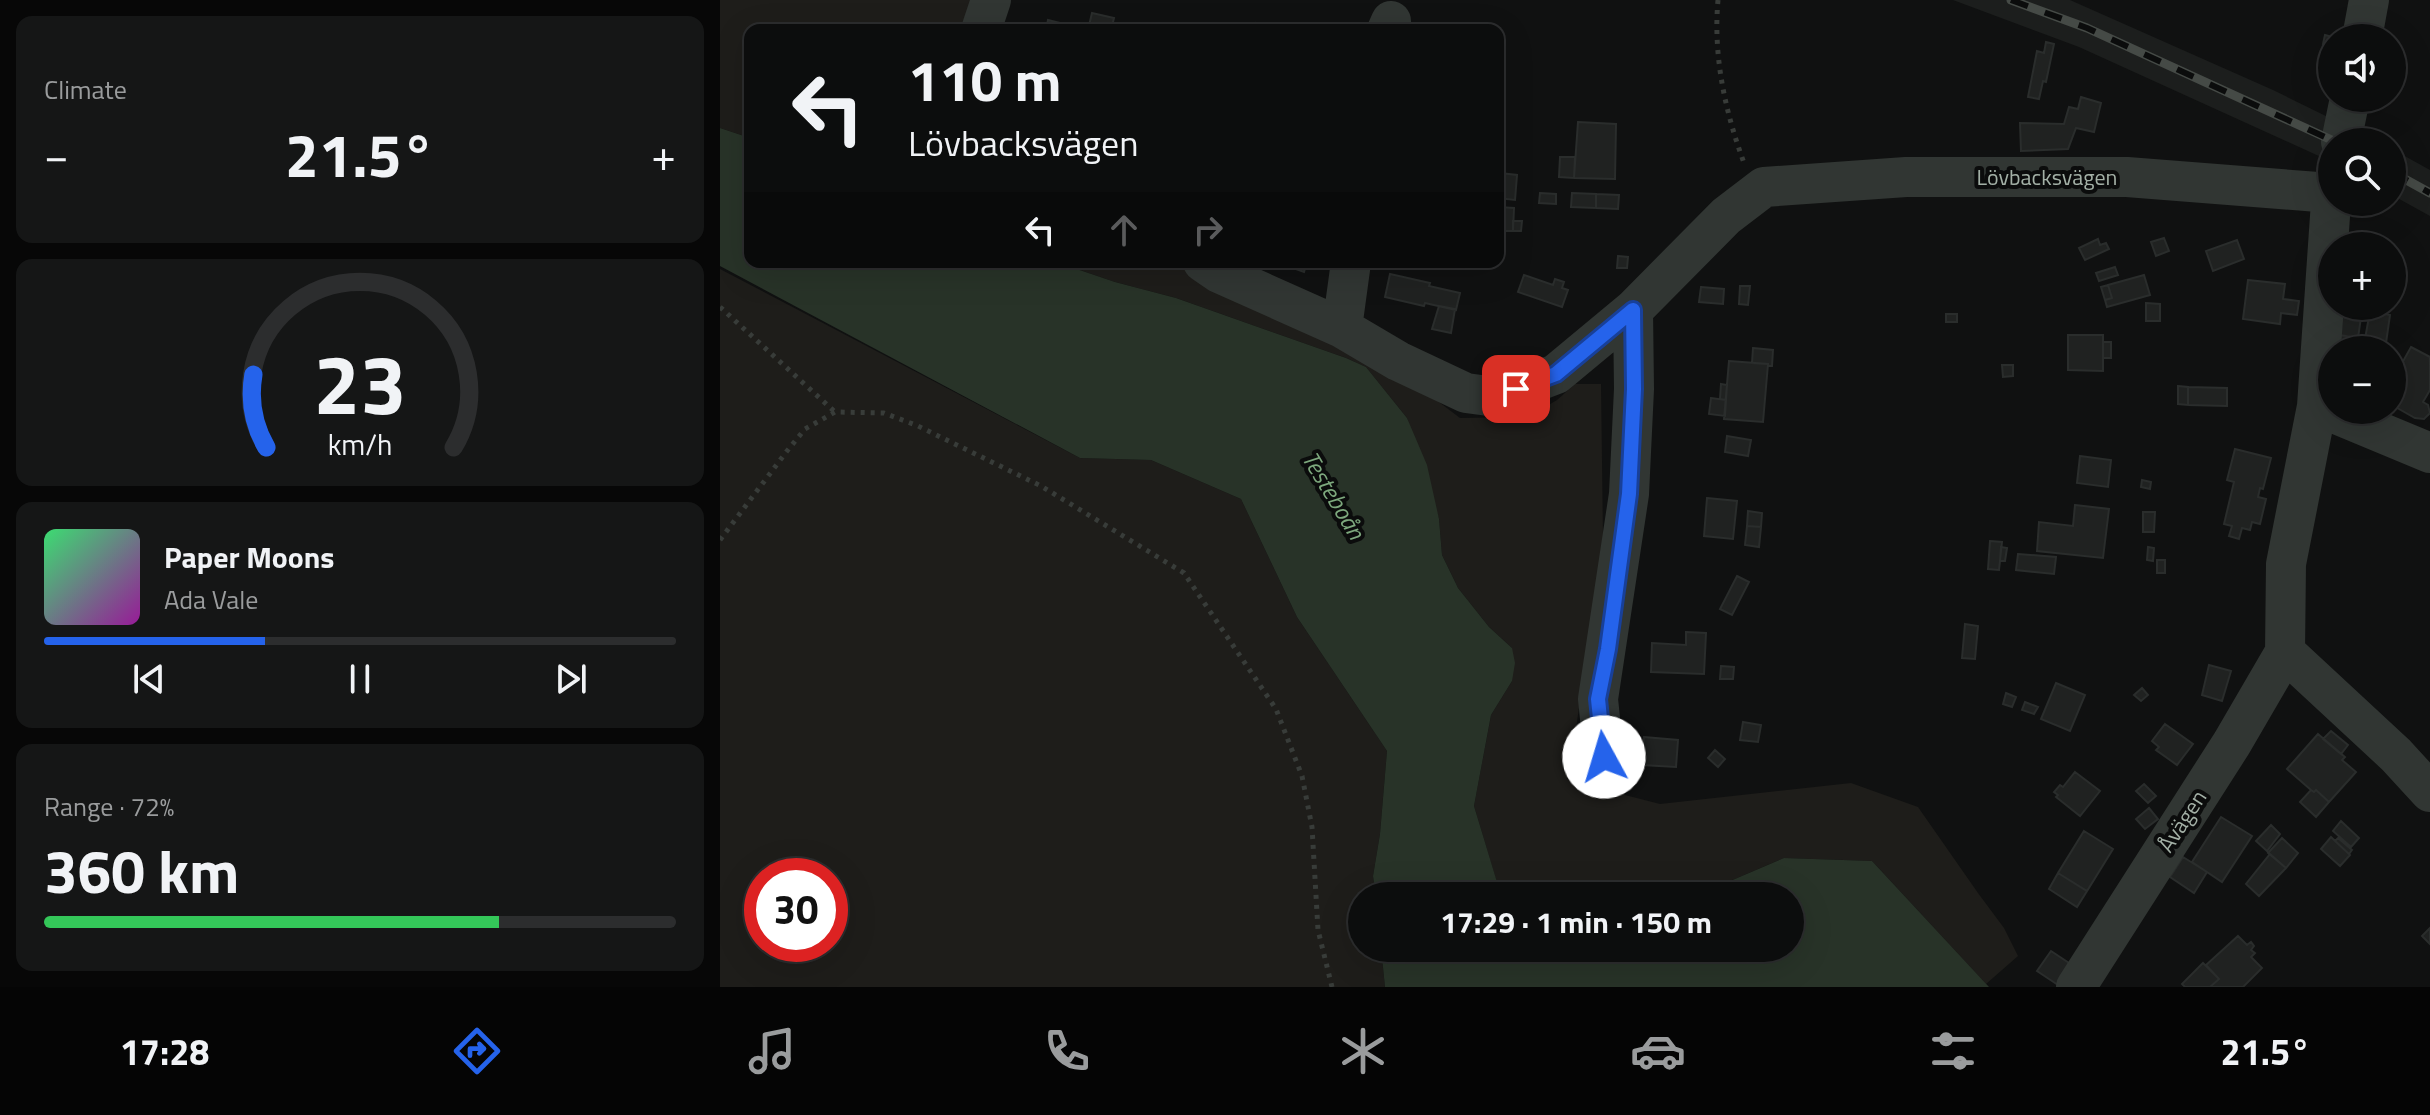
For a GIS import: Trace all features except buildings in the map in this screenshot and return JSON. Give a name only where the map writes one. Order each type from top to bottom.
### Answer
[{"type":"street","points":[[983,24],[991,0]]},
{"type":"street","points":[[2365,24],[2369,0]]},
{"type":"street","name":"Lövbacksvägen","points":[[1764,187],[1906,177],[2127,177],[2318,189]]},
{"type":"street","points":[[1212,268],[1342,328],[1398,361],[1466,393],[1496,397],[1556,374],[1633,310],[1726,216],[1764,187]]},
{"type":"street","name":"Åvägen","points":[[2076,987],[2232,743],[2285,652],[2286,564],[2317,406],[2329,216]]},
{"type":"street","points":[[1342,328],[1350,268]]},
{"type":"street","points":[[1604,757],[1598,699],[1608,649],[1629,494],[1634,389],[1633,310]]},
{"type":"street","points":[[2317,406],[2430,453]]},
{"type":"street","points":[[2285,652],[2396,755],[2430,792]]},
{"type":"path","points":[[1718,0],[1716,26],[1723,95],[1745,165],[1764,187]]},
{"type":"path","points":[[720,307],[835,412]]},
{"type":"path","points":[[720,540],[805,429],[835,412],[884,413],[918,426],[1041,486],[1184,573],[1276,709],[1302,776],[1312,827],[1318,930],[1332,987]]},
{"type":"shaded area","points":[[720,0],[971,0],[965,24],[744,24],[744,136],[720,128]]},
{"type":"shaded area","points":[[1953,0],[2070,0],[2273,90],[2350,128],[2318,128],[2318,156],[2079,47]]},
{"type":"shaded area","points":[[2406,157],[2430,170],[2430,216],[2406,203]]},
{"type":"shaded area","points":[[1074,268],[1191,268],[1213,284],[1394,368],[1460,418],[1528,417],[1557,400],[1575,384],[1601,384],[1603,537],[1575,736],[1582,759],[1598,780],[1625,795],[1660,804],[1851,783],[1918,807],[2004,928],[2018,956],[1986,984],[1872,861],[1784,858],[1728,882],[1497,882],[1474,806],[1491,715],[1512,681],[1512,648],[1489,627],[1458,588],[1442,555],[1439,519],[1407,418],[1366,367],[1176,298]]},
{"type":"shaded area","points":[[720,269],[1080,458],[1151,460],[1241,499],[1297,617],[1387,751],[1374,882],[1348,882],[1348,962],[1382,962],[1385,987],[720,987]]},
{"type":"water","name":"Testeboån","points":[[720,128],[744,136],[744,268],[1074,268],[1176,298],[1366,367],[1407,418],[1427,465],[1439,519],[1442,555],[1458,588],[1489,627],[1512,648],[1515,663],[1512,681],[1491,715],[1474,806],[1497,882],[1374,882],[1387,751],[1297,617],[1241,499],[1151,460],[1080,458],[720,266]]},
{"type":"water","points":[[1784,858],[1872,861],[1989,987],[1385,987],[1382,962],[1804,962],[1804,882],[1728,882]]},
{"type":"railway","points":[[2011,0],[2087,28],[2318,134]]},
{"type":"railway","points":[[2406,180],[2430,193]]},
{"type":"route","points":[[1516,389],[1556,374],[1633,310],[1634,389],[1629,494],[1608,649],[1598,699],[1604,757]]}]
